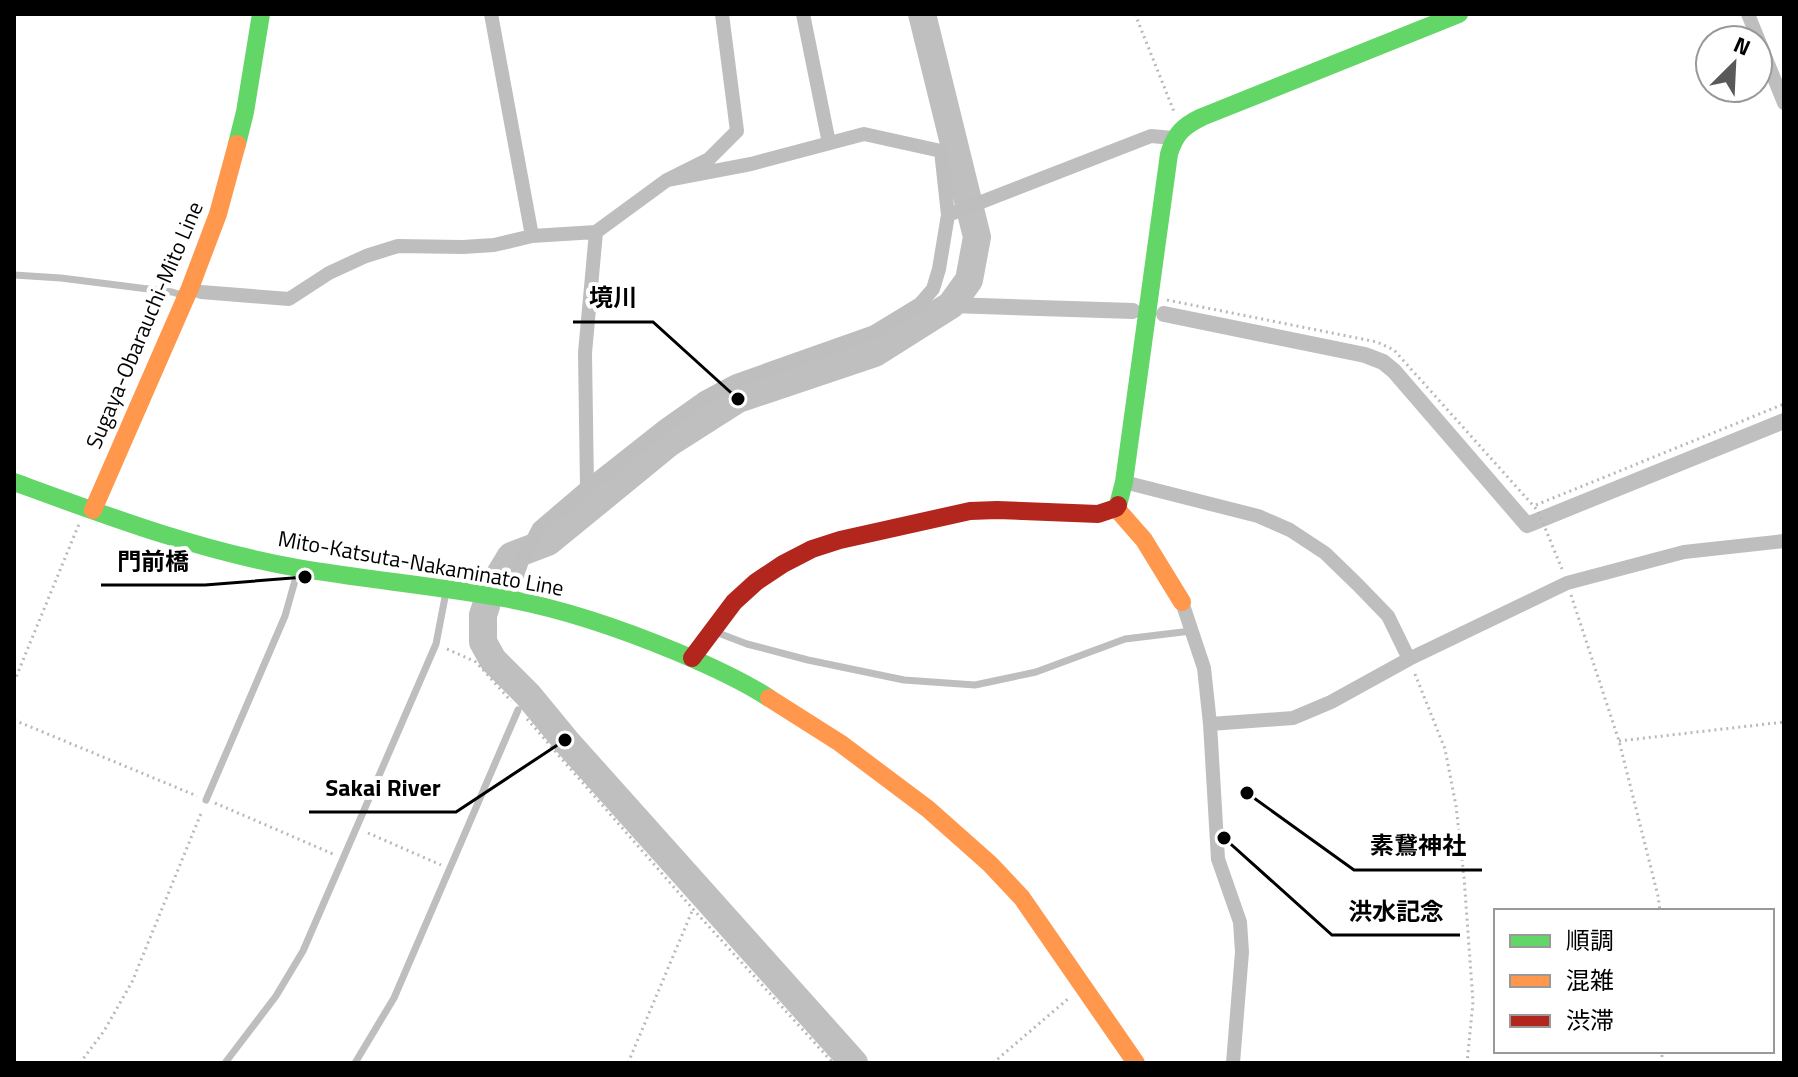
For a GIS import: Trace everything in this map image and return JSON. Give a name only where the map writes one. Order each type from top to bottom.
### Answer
[{"type":"main road","name":"Sugaya-Obarauchi-Mito Line","points":[[93,510],[188,292],[218,214],[245,112],[261,14]]},
{"type":"main road","points":[[692,658],[734,602],[765,576],[812,549],[970,511],[1098,514],[1116,508],[1124,482],[1149,297],[1177,132],[1202,117],[1459,14]]},
{"type":"main road","name":"Mito-Katsuta-Nakaminato Line","points":[[14,482],[202,546],[298,568],[509,599],[602,622],[746,683],[840,743],[928,809],[990,864],[1022,898],[1136,1063]]},
{"type":"main road","points":[[1116,508],[1130,522],[1182,602]]},
{"type":"street","points":[[491,14],[532,236]]},
{"type":"street","points":[[188,292],[289,299],[329,273],[398,246],[494,245],[532,236],[596,232],[667,180],[709,159],[737,131],[722,14]]},
{"type":"street","points":[[803,14],[829,143]]},
{"type":"street","points":[[1748,14],[1784,103]]},
{"type":"street","points":[[954,213],[1151,136],[1177,132]]},
{"type":"street","points":[[509,599],[522,561],[539,528],[663,427],[704,398],[736,381],[874,332],[920,304],[933,289],[954,213],[941,151],[864,134],[751,164],[667,180]]},
{"type":"street","points":[[587,487],[585,353],[596,232]]},
{"type":"street","points":[[1124,482],[1258,516],[1290,530],[1325,553],[1388,616],[1409,659]]},
{"type":"street","points":[[1210,724],[1293,718],[1331,702],[1409,659],[1567,583],[1684,552],[1784,541]]},
{"type":"street","points":[[1182,602],[1204,668],[1218,859],[1240,922],[1242,952],[1233,1063]]},
{"type":"lane","points":[[14,275],[188,292]]},
{"type":"lane","points":[[206,800],[285,616],[298,568]]},
{"type":"lane","points":[[225,1063],[276,996],[303,951],[436,644],[446,590]]},
{"type":"lane","points":[[711,631],[808,660],[904,680],[975,685],[1036,672],[1125,639],[1192,631]]},
{"type":"lane","points":[[355,1063],[394,998],[518,710]]},
{"type":"path","points":[[1135,14],[1177,132]]},
{"type":"path","points":[[1149,297],[1377,342],[1394,350],[1534,506],[1567,583],[1619,741],[1660,909]]},
{"type":"path","points":[[1534,506],[1784,404]]},
{"type":"path","points":[[14,682],[80,521],[93,510]]},
{"type":"path","points":[[436,644],[476,662],[833,1063]]},
{"type":"path","points":[[1409,659],[1445,749],[1456,806],[1473,1002],[1467,1063]]},
{"type":"path","points":[[14,720],[344,858]]},
{"type":"path","points":[[1619,741],[1784,722]]},
{"type":"path","points":[[80,1063],[104,1031],[132,982],[206,800]]},
{"type":"path","points":[[357,828],[449,869]]},
{"type":"path","points":[[628,1063],[693,909]]},
{"type":"path","points":[[993,1063],[1071,996],[1085,988]]},
{"type":"waterway","points":[[494,584],[511,556],[548,542],[669,443],[738,399],[875,353],[951,305],[969,280],[977,237],[922,14]]},
{"type":"waterway","points":[[951,305],[1133,311]]},
{"type":"waterway","points":[[1164,314],[1365,355],[1383,362],[1527,525],[1784,421]]},
{"type":"waterway","points":[[486,606],[483,642],[493,660],[528,695],[854,1063]]},
{"type":"traffic: fast","points":[[237,144],[261,14]]},
{"type":"traffic: fast","points":[[1118,505],[1124,482],[1169,154],[1177,136],[1202,117],[1459,14]]},
{"type":"traffic: fast","points":[[14,482],[154,531],[261,561],[483,594],[573,615],[689,657],[769,698]]},
{"type":"traffic: slow","points":[[93,510],[190,288],[218,214],[237,144]]},
{"type":"traffic: slow","points":[[1116,508],[1144,540],[1182,602]]},
{"type":"traffic: slow","points":[[769,698],[840,743],[928,809],[990,864],[1022,898],[1136,1063]]},
{"type":"traffic: jam","points":[[692,658],[734,602],[756,582],[812,549],[970,511],[1098,514],[1118,505]]},
{"type":"place","name":"境川","points":[[738,399]]},
{"type":"place","name":"門前橋","points":[[305,577]]},
{"type":"place","name":"Sakai River","points":[[565,740]]},
{"type":"place","name":"素鵞神社","points":[[1247,793]]},
{"type":"place","name":"洪水記念","points":[[1224,838]]}]
